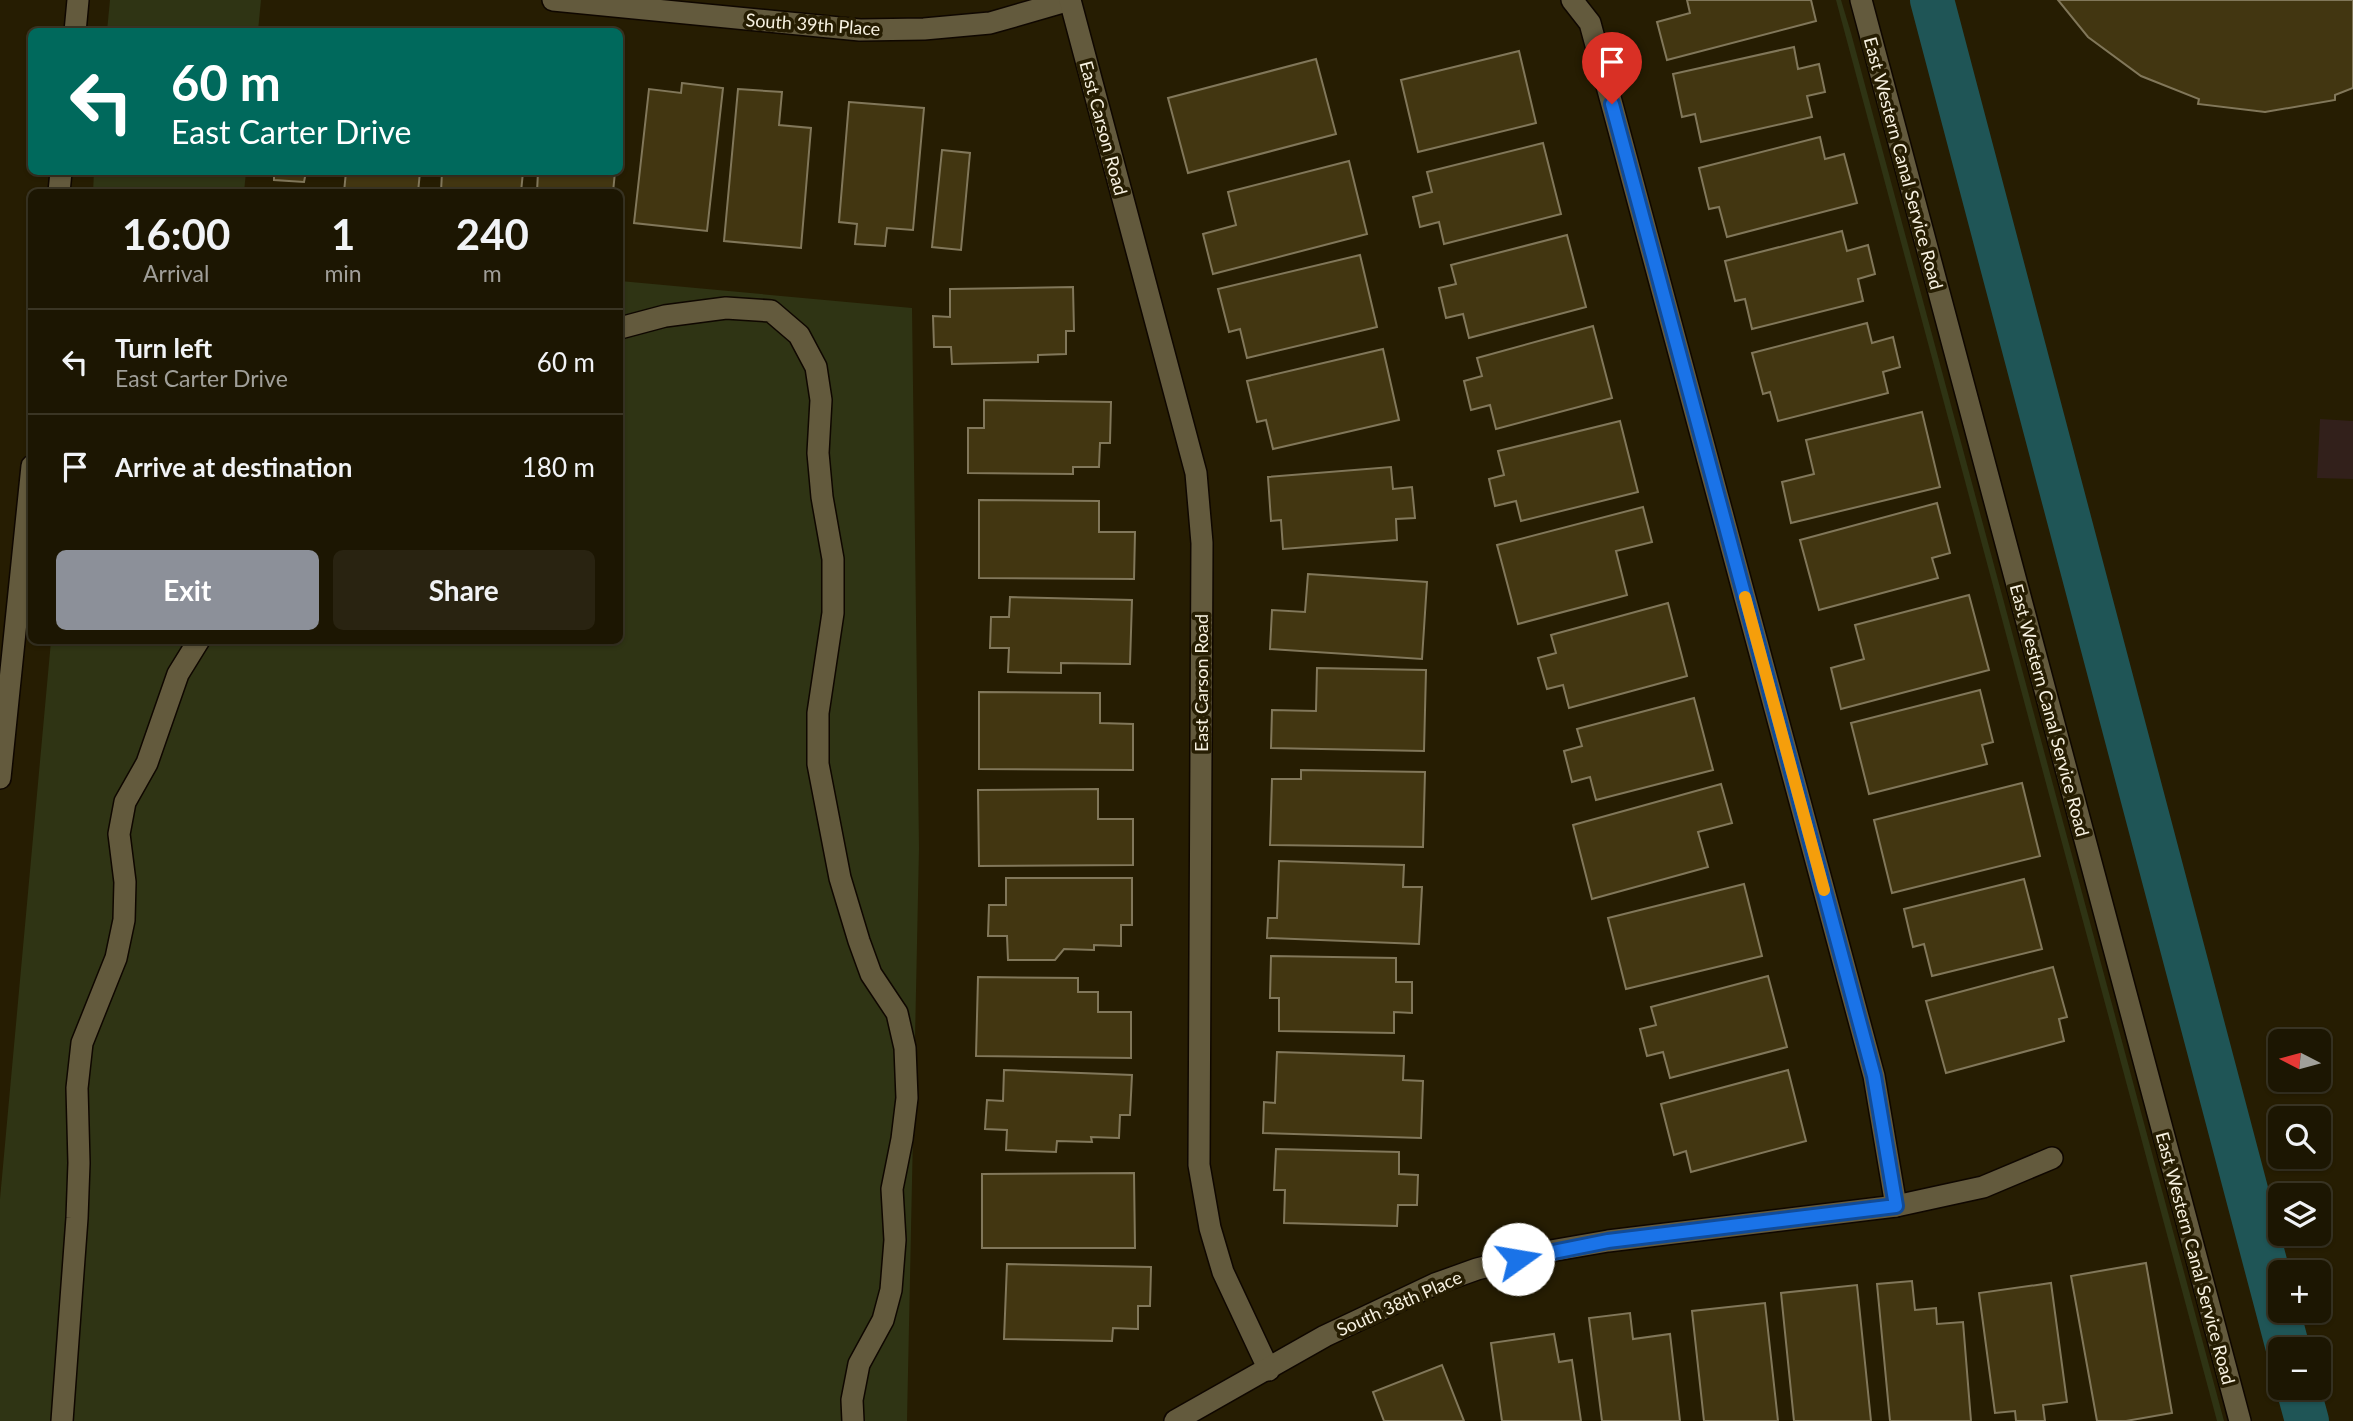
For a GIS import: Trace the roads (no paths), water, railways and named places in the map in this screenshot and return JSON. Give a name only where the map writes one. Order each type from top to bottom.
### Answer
[{"type":"street","points":[[75,28],[78,0]]},
{"type":"street","name":"South 39th Place","points":[[553,0],[873,30],[990,23],[1070,0]]},
{"type":"street","name":"East Carson Road","points":[[1070,0],[1196,472],[1202,543],[1199,1165],[1210,1228],[1223,1272],[1269,1370]]},
{"type":"street","points":[[1572,0],[1590,23],[1874,1076],[1896,1206]]},
{"type":"street","name":"East Western Canal Service Road","points":[[1861,0],[2240,1421]]},
{"type":"street","points":[[623,327],[665,316],[726,308],[771,311],[799,335],[816,367],[821,400],[818,453],[833,559],[833,613],[818,713],[818,764],[847,903],[871,974],[897,1013],[905,1060],[907,1098],[892,1189],[895,1240],[891,1290],[883,1320],[859,1364],[852,1401],[853,1421]]},
{"type":"street","points":[[0,778],[28,505]]},
{"type":"street","points":[[62,1421],[77,1218],[77,1088],[82,1043],[116,958],[124,920],[125,882],[119,834],[125,802],[147,763],[178,674],[197,644]]},
{"type":"street","name":"South 38th Place","points":[[1175,1421],[1325,1336],[1436,1284],[1477,1269],[1539,1253],[1608,1241],[1896,1206],[1983,1187],[2052,1158]]},
{"type":"waterway","points":[[1932,0],[2285,1337]]},
{"type":"waterway","points":[[2301,1400],[2307,1421]]}]
